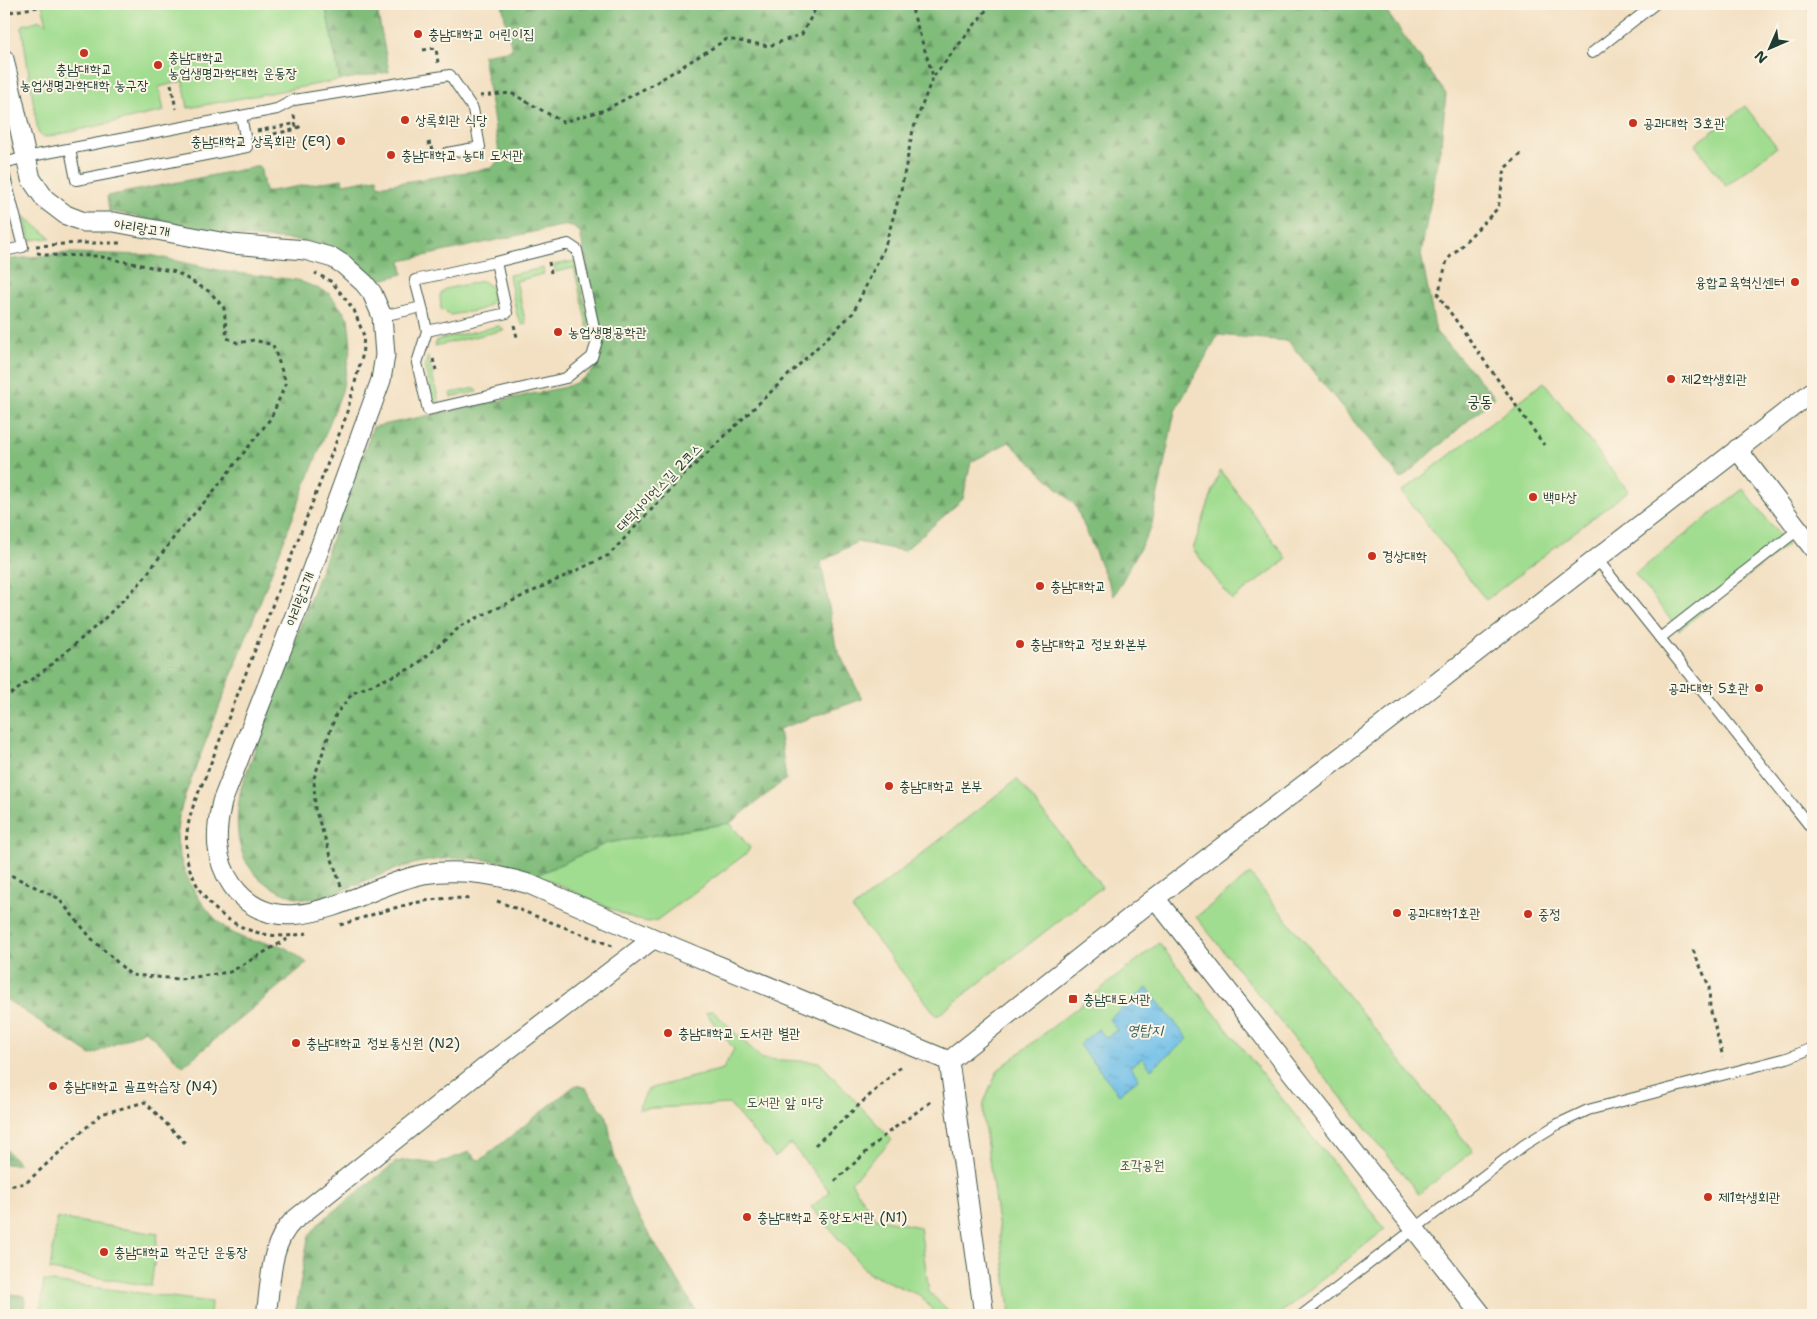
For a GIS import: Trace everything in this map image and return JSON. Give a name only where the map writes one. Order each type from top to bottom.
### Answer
[{"type":"street","points":[[4,58],[26,157]]},
{"type":"street","name":"아리랑고개","points":[[26,157],[31,179],[45,199],[66,215],[84,222],[114,222],[230,244],[318,252],[344,265],[355,274],[372,294],[382,316],[385,355],[381,380],[299,605],[228,784],[219,816],[218,857],[222,868],[235,889],[257,908],[277,916],[288,916],[316,912],[405,879],[438,873],[470,872],[508,878],[555,895],[653,938],[950,1061]]},
{"type":"street","points":[[984,1315],[950,1061],[1155,898],[1813,390]]},
{"type":"street","points":[[1737,449],[1813,548]]},
{"type":"street","points":[[1155,898],[1482,1315]]},
{"type":"street","points":[[266,1315],[277,1246],[286,1228],[292,1221],[492,1062],[653,938]]},
{"type":"lane","points":[[1592,53],[1655,4]]},
{"type":"lane","points":[[1809,4],[1813,9]]},
{"type":"lane","points":[[4,163],[26,157],[277,109],[294,100],[450,75],[473,109],[480,147],[447,153]]},
{"type":"lane","points":[[70,149],[76,180],[247,147],[241,116]]},
{"type":"lane","points":[[4,173],[23,247],[4,251]]},
{"type":"lane","points":[[568,244],[577,250],[597,341],[592,357],[566,378],[428,410],[417,363],[427,331],[422,308],[416,280],[568,244]]},
{"type":"lane","points":[[427,331],[508,313],[496,262]]},
{"type":"lane","points":[[382,316],[422,308]]},
{"type":"lane","points":[[1660,638],[1799,529]]},
{"type":"lane","points":[[1597,558],[1813,830]]},
{"type":"lane","points":[[1302,1315],[1532,1140],[1577,1114],[1597,1107],[1787,1058],[1813,1048]]},
{"type":"path","points":[[466,99],[511,93],[562,122],[571,120],[605,110],[657,82],[727,39],[769,46],[802,34],[818,4]]},
{"type":"path","points":[[912,4],[912,13],[933,76]]},
{"type":"path","name":"대덕사이언스길 2코스","points":[[342,889],[315,809],[314,778],[336,714],[353,693],[414,667],[462,625],[609,555],[679,480],[853,313],[885,246],[901,190],[913,130],[933,76],[991,4]]},
{"type":"path","points":[[10,12],[43,6]]},
{"type":"path","points":[[423,50],[436,48],[438,63]]},
{"type":"path","points":[[171,84],[176,109]]},
{"type":"path","points":[[255,137],[294,130],[295,118]]},
{"type":"path","points":[[254,132],[301,126]]},
{"type":"path","points":[[1521,154],[1505,168],[1498,208],[1447,260],[1438,295],[1544,445]]},
{"type":"path","points":[[23,247],[79,243],[127,243]]},
{"type":"path","points":[[4,699],[46,669],[102,621],[142,581],[177,533],[209,497],[270,418],[286,383],[273,345],[254,340],[238,343],[227,338],[224,308],[210,292],[176,272],[97,256],[44,256],[23,247]]},
{"type":"path","points":[[550,266],[551,273]]},
{"type":"path","points":[[290,937],[244,929],[216,911],[200,891],[188,864],[186,837],[191,807],[345,419],[362,357],[364,336],[354,310],[332,282],[309,270]]},
{"type":"path","points":[[515,326],[517,337]]},
{"type":"path","points":[[432,354],[436,370]]},
{"type":"path","points":[[4,872],[58,898],[92,939],[131,975],[180,980],[230,972],[290,937],[315,931]]},
{"type":"path","points":[[332,927],[428,900],[455,897],[471,898]]},
{"type":"path","points":[[497,901],[620,948]]},
{"type":"path","points":[[1692,950],[1709,986],[1710,1008],[1723,1057]]},
{"type":"path","points":[[815,1145],[903,1065]]},
{"type":"path","points":[[835,1180],[886,1134],[932,1101]]},
{"type":"path","points":[[4,1184],[8,1186],[26,1183],[102,1114],[145,1102],[185,1143]]},
{"type":"green space","name":"충남대학교 농업생명과학대학 운동장","points":[[42,4],[325,4],[340,80],[188,108],[183,81],[159,87],[164,111],[47,137],[42,136],[38,132],[22,29],[23,25],[40,20],[47,24]]},
{"type":"green space","points":[[325,4],[376,4],[389,72],[340,80]]},
{"type":"green space","points":[[502,4],[1381,4],[1446,94],[1441,143],[1421,254],[1436,332],[1495,397],[1401,479],[1288,341],[1218,335],[1175,411],[1151,528],[1114,596],[1075,505],[1009,442],[971,462],[963,499],[904,551],[857,542],[821,562],[836,647],[862,699],[779,729],[786,779],[730,823],[607,843],[537,875],[499,862],[462,858],[434,860],[404,866],[314,899],[283,893],[264,882],[253,872],[240,848],[237,819],[241,788],[373,427],[565,387],[586,377],[598,362],[603,347],[580,232],[570,225],[556,227],[401,261],[403,274],[373,282],[356,265],[324,246],[309,242],[218,233],[109,211],[107,196],[260,166],[265,192],[342,179],[343,184],[377,178],[379,186],[492,168],[500,158],[483,55],[512,50]]},
{"type":"green space","points":[[1745,106],[1777,147],[1726,186],[1695,145]]},
{"type":"green space","points":[[24,216],[51,238],[30,240]]},
{"type":"green space","points":[[68,253],[150,255],[227,272],[297,280],[329,293],[348,318],[351,346],[342,391],[190,782],[181,809],[177,830],[179,851],[189,881],[207,910],[218,922],[243,938],[284,947],[307,963],[183,1066],[145,1030],[91,1055],[4,998],[4,260]]},
{"type":"green space","points":[[575,261],[593,338],[591,342],[574,268],[556,272],[554,265]]},
{"type":"green space","points":[[543,268],[544,274],[516,281],[526,324],[522,325],[517,315],[509,275]]},
{"type":"green space","points":[[482,281],[493,288],[494,296],[487,306],[474,311],[451,315],[441,309],[440,295],[445,289]]},
{"type":"green space","points":[[499,326],[504,330],[435,346],[437,340]]},
{"type":"green space","points":[[428,357],[439,402],[434,403],[425,364]]},
{"type":"green space","points":[[1544,382],[1628,491],[1486,600],[1402,492]]},
{"type":"green space","points":[[476,388],[477,392],[451,397],[450,393]]},
{"type":"green space","points":[[1220,470],[1287,559],[1232,600],[1193,549]]},
{"type":"green space","points":[[1743,489],[1787,545],[1679,630],[1635,574]]},
{"type":"green space","points":[[1017,779],[1102,887],[937,1016],[852,909]]},
{"type":"green space","points":[[730,823],[750,848],[747,853],[657,920],[649,922],[633,919],[537,875],[607,843]]},
{"type":"green space","points":[[1250,874],[1473,1151],[1419,1194],[1196,917]]},
{"type":"green space","name":"조각공원","points":[[1159,943],[1385,1229],[1278,1315],[1011,1315],[983,1117],[984,1102],[998,1070]]},
{"type":"green space","name":"도서관 앞 마당","points":[[712,1010],[762,1059],[819,1062],[892,1140],[851,1182],[875,1218],[920,1227],[929,1292],[953,1315],[936,1315],[921,1296],[868,1273],[811,1207],[830,1192],[791,1144],[775,1157],[729,1104],[638,1109],[648,1089],[723,1069],[734,1049],[706,1013]]},
{"type":"green space","points":[[577,1085],[586,1088],[607,1117],[614,1155],[632,1207],[699,1315],[295,1315],[309,1236],[320,1222],[396,1162],[407,1160],[437,1164],[469,1152],[478,1160],[482,1159]]},
{"type":"green space","points":[[4,1147],[19,1164],[4,1164]]},
{"type":"green space","name":"충남대학교 학군단 운동장","points":[[57,1218],[158,1234],[151,1286],[50,1270]]},
{"type":"green space","name":"충남대학교 학군단 운동장","points":[[44,1281],[211,1302],[210,1315],[40,1315]]},
{"type":"green space","points":[[4,1293],[25,1296],[24,1315],[4,1315]]},
{"type":"water","name":"영탑지","points":[[1147,988],[1188,1039],[1151,1069],[1142,1058],[1130,1067],[1139,1078],[1119,1094],[1079,1045],[1098,1029],[1106,1038],[1117,1030],[1109,1019]]},
{"type":"place","name":"충남대학교 어린이집","points":[[418,34]]},
{"type":"place","name":"충남대학교 농업생명과학대학 농구장","points":[[84,53]]},
{"type":"place","name":"충남대학교 농업생명과학대학 운동장","points":[[158,65]]},
{"type":"place","name":"상록회관 식당","points":[[405,120]]},
{"type":"place","name":"공과대학 3호관","points":[[1633,123]]},
{"type":"place","name":"충남대학교 상록회관 (E9)","points":[[341,141]]},
{"type":"place","name":"충남대학교 농대 도서관","points":[[391,155]]},
{"type":"place","name":"융합교육혁신센터","points":[[1795,282]]},
{"type":"place","name":"농업생명공학관","points":[[558,332]]},
{"type":"place","name":"제2학생회관","points":[[1671,379]]},
{"type":"place","name":"백마상","points":[[1533,497]]},
{"type":"place","name":"경상대학","points":[[1372,556]]},
{"type":"place","name":"충남대학교","points":[[1040,586]]},
{"type":"place","name":"충남대학교 정보화본부","points":[[1020,644]]},
{"type":"place","name":"공과대학 5호관","points":[[1759,688]]},
{"type":"place","name":"충남대학교 본부","points":[[889,786]]},
{"type":"place","name":"공과대학1호관","points":[[1397,913]]},
{"type":"place","name":"중정","points":[[1528,914]]},
{"type":"place","name":"충남대도서관","points":[[1073,999]]},
{"type":"place","name":"충남대학교 도서관 별관","points":[[668,1033]]},
{"type":"place","name":"충남대학교 정보통신원 (N2)","points":[[296,1043]]},
{"type":"place","name":"충남대학교 골프학습장 (N4)","points":[[53,1086]]},
{"type":"place","name":"제1학생회관","points":[[1708,1197]]},
{"type":"place","name":"충남대학교 중앙도서관 (N1)","points":[[747,1217]]},
{"type":"place","name":"충남대학교 학군단 운동장","points":[[104,1252]]},
{"type":"district","name":"궁동","points":[[1480,401]]}]
